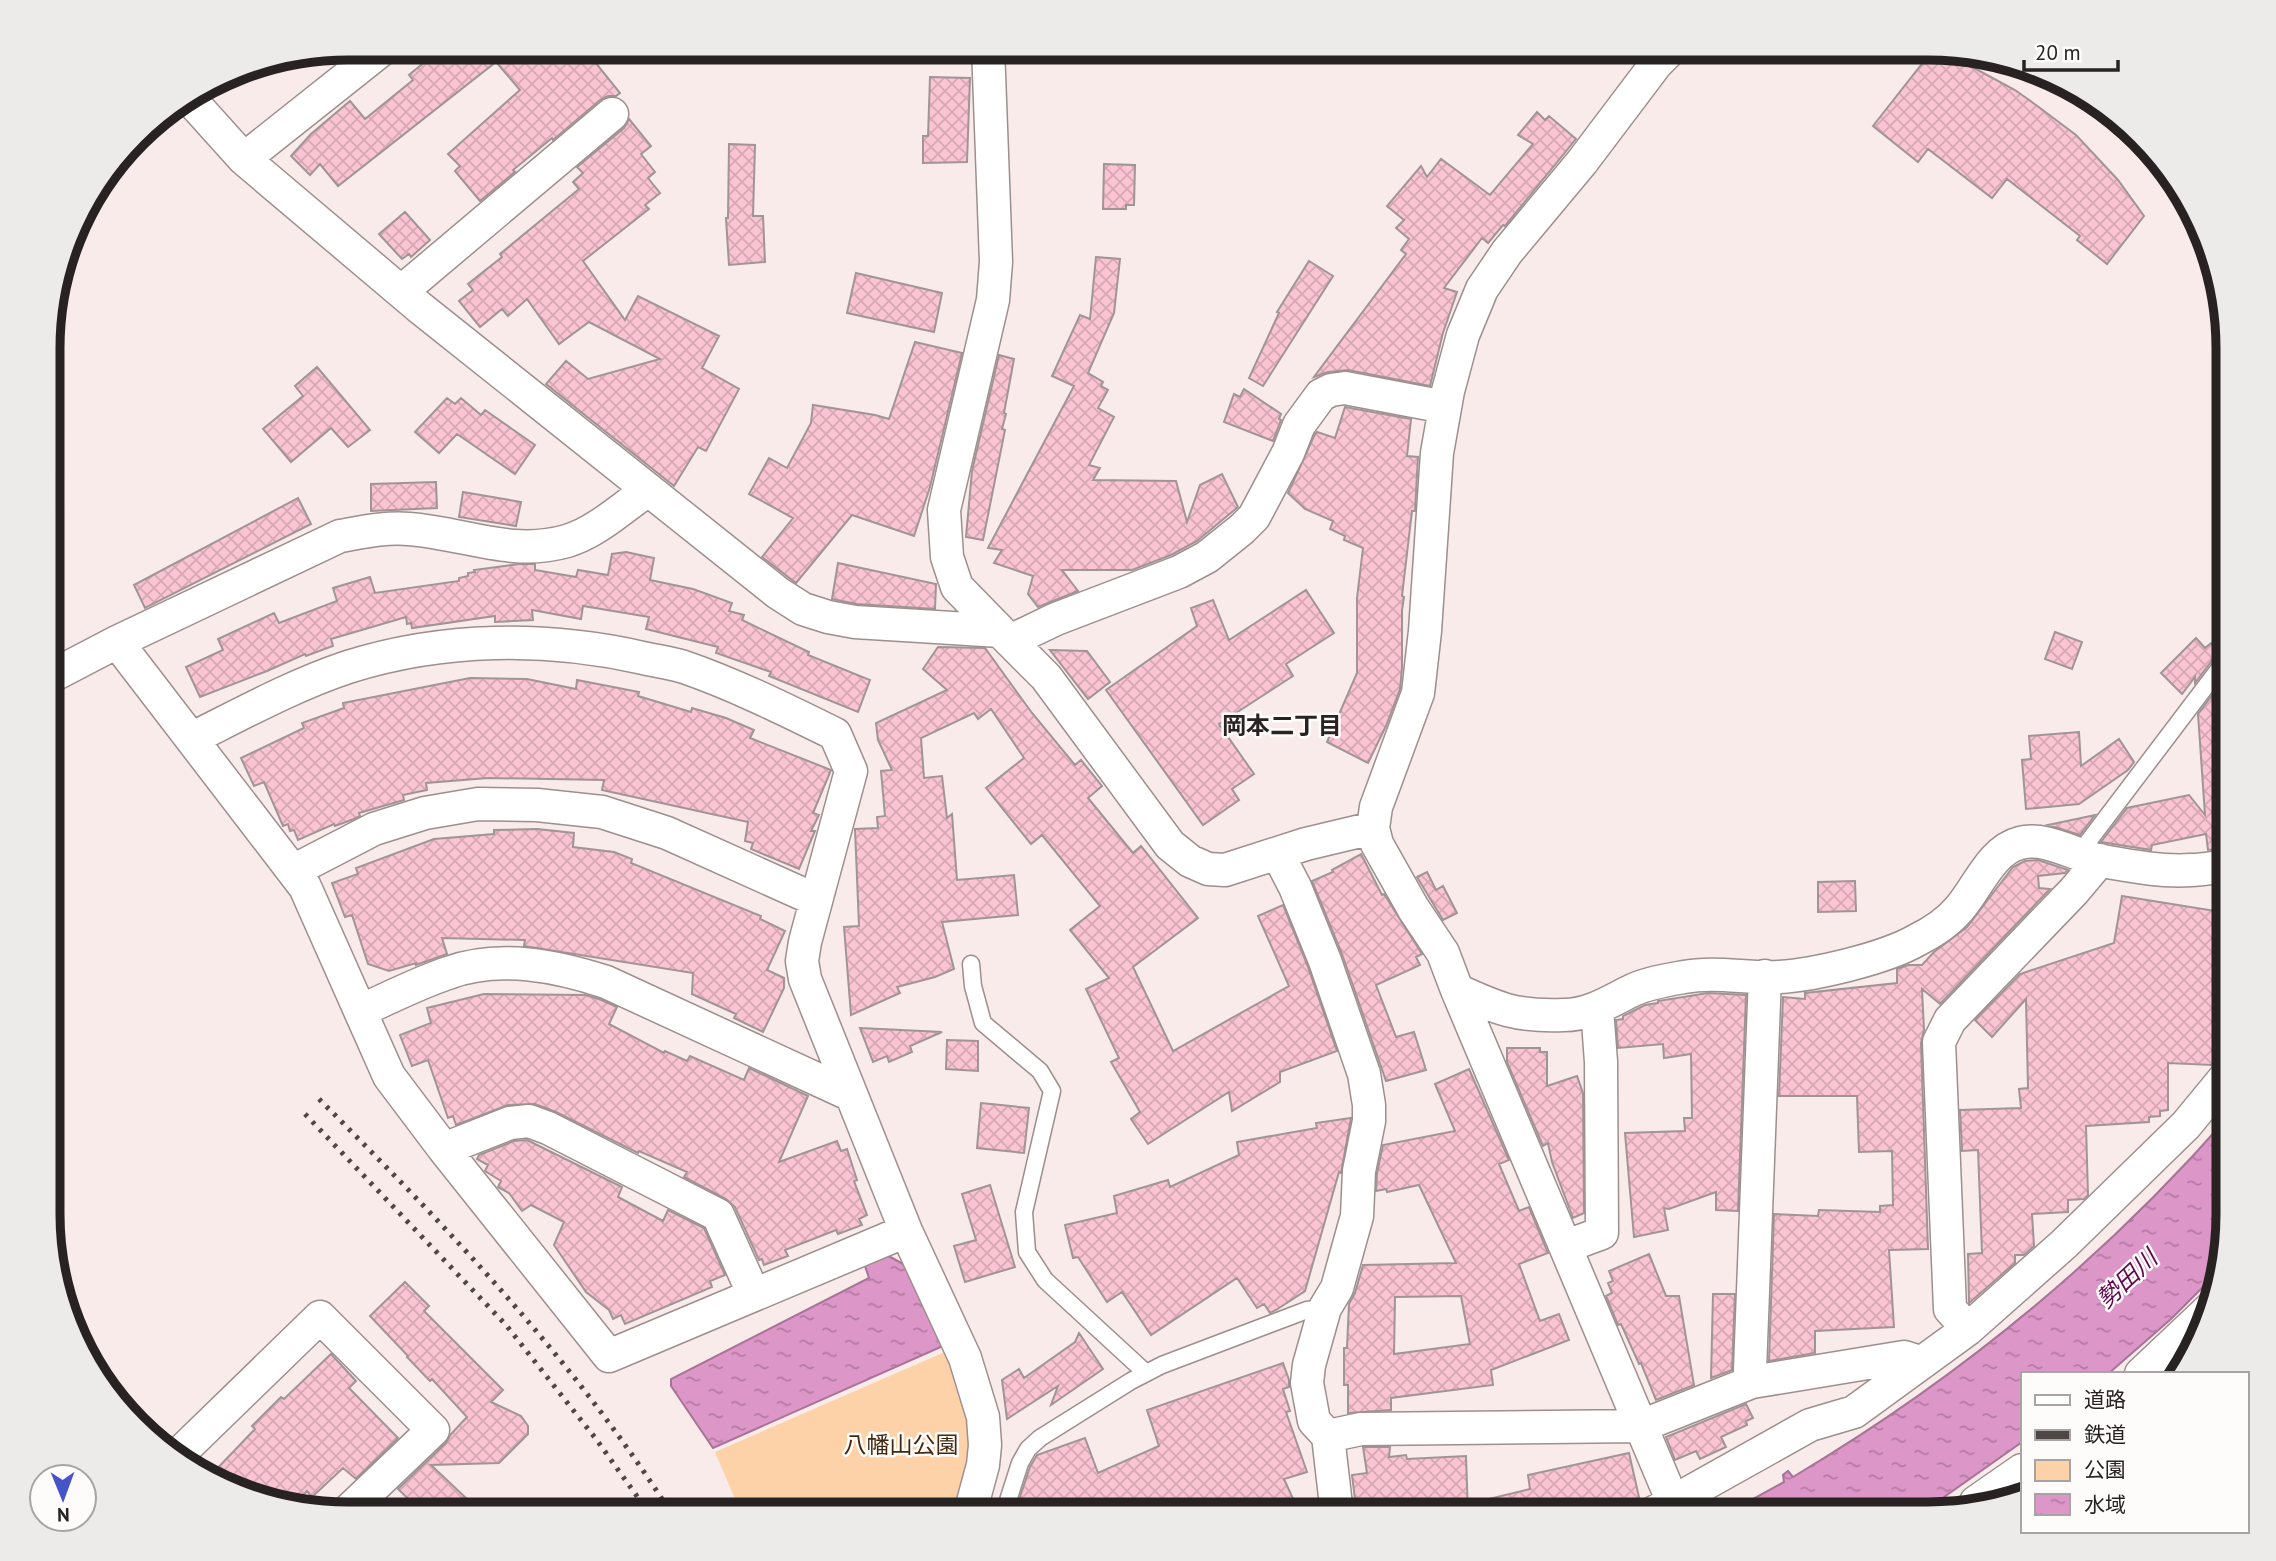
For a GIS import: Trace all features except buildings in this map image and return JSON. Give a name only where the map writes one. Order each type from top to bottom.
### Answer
[{"type":"street","points":[[244,159],[369,60]]},
{"type":"street","points":[[988,60],[996,262],[993,300],[944,510],[947,556],[957,587],[1046,677],[1170,845],[1190,861],[1208,869],[1225,870],[1306,844],[1373,828]]},
{"type":"street","points":[[1660,60],[1582,162],[1507,252],[1482,289],[1463,335],[1437,453],[1418,693],[1376,807],[1373,828],[1377,844],[1413,908],[1443,953],[1641,1426],[1666,1502]]},
{"type":"street","points":[[194,104],[244,159],[402,291],[778,593],[803,609],[855,622],[1005,636],[1056,619],[1179,572],[1207,557],[1234,535],[1254,517],[1288,453],[1299,425],[1321,395],[1345,388],[1445,407]]},
{"type":"street","points":[[402,291],[612,114]]},
{"type":"street","points":[[60,672],[340,536],[373,530],[407,529],[443,533],[508,547],[539,546],[569,540],[598,526],[648,490]]},
{"type":"street","points":[[117,642],[305,887],[389,1076],[608,1356],[906,1231]]},
{"type":"street","points":[[192,738],[302,684],[349,667],[400,655],[501,642],[599,648],[683,667],[760,698],[835,734],[850,771],[802,961],[805,979],[906,1231],[965,1358],[983,1417],[985,1445],[983,1465],[973,1502]]},
{"type":"street","points":[[293,871],[374,829],[425,813],[478,804],[537,805],[602,812],[667,833],[816,900]]},
{"type":"street","points":[[1457,990],[1514,1014],[1566,1015],[1597,1009],[1634,989],[1686,976],[1703,974],[1779,977],[1818,971],[1896,950],[1917,941],[1951,918],[1993,863],[2011,846],[2022,842],[2053,846],[2089,858],[2140,867],[2190,870],[2216,867]]},
{"type":"street","points":[[1278,854],[1295,887],[1325,961],[1364,1074],[1369,1105],[1359,1171],[1357,1216],[1337,1288],[1325,1308],[1307,1382],[1314,1421],[1328,1436],[1336,1502]]},
{"type":"street","points":[[1968,1329],[1950,1309],[1939,1042],[1950,1020],[2074,891],[2089,858]]},
{"type":"street","points":[[360,1011],[450,972],[486,964],[541,966],[579,973],[606,982],[849,1094]]},
{"type":"street","points":[[1752,1382],[1750,1370],[1765,976]]},
{"type":"street","points":[[1567,1246],[1602,1233],[1601,1062],[1597,1009]]},
{"type":"street","points":[[1680,1502],[1810,1425],[1854,1412],[1968,1329],[2064,1244],[2186,1125],[2216,1089]]},
{"type":"street","points":[[444,1149],[510,1123],[529,1121],[548,1128],[718,1215],[754,1295]]},
{"type":"street","points":[[183,1450],[320,1317],[433,1430],[358,1502]]},
{"type":"street","points":[[2143,1372],[2195,1323]]},
{"type":"street","points":[[1328,1436],[1361,1429],[1641,1426],[1752,1382],[1904,1357],[1920,1362]]},
{"type":"street","points":[[1986,1496],[2021,1470]]},
{"type":"lane","points":[[2089,858],[2216,674]]},
{"type":"lane","points":[[971,964],[975,996],[983,1023],[1040,1070],[1052,1091],[1024,1212],[1024,1237],[1029,1259],[1059,1294],[1146,1373]]},
{"type":"lane","points":[[1008,1502],[1020,1463],[1028,1449],[1040,1438],[1146,1373],[1307,1310],[1325,1308]]},
{"type":"green space","name":"八幡山公園","points":[[947,1351],[969,1419],[969,1464],[955,1502],[736,1502],[715,1452]]},
{"type":"water","name":"勢田川","points":[[2216,1130],[2216,1232],[2208,1282],[2171,1319],[2110,1372],[2021,1372],[2021,1443],[1938,1501],[1748,1502],[1784,1482],[1783,1475],[1788,1471],[1793,1477],[1853,1440],[1969,1358],[2078,1268],[2180,1170]]},
{"type":"water","points":[[885,1254],[905,1265],[943,1346],[713,1448],[671,1386],[671,1379],[869,1278],[864,1263]]},
{"type":"railway","points":[[319,1099],[414,1196],[507,1297],[593,1402],[664,1502]]},
{"type":"railway","points":[[305,1114],[506,1325],[596,1439],[641,1502]]},
{"type":"district","name":"岡本二丁目","points":[[1282,726]]}]
